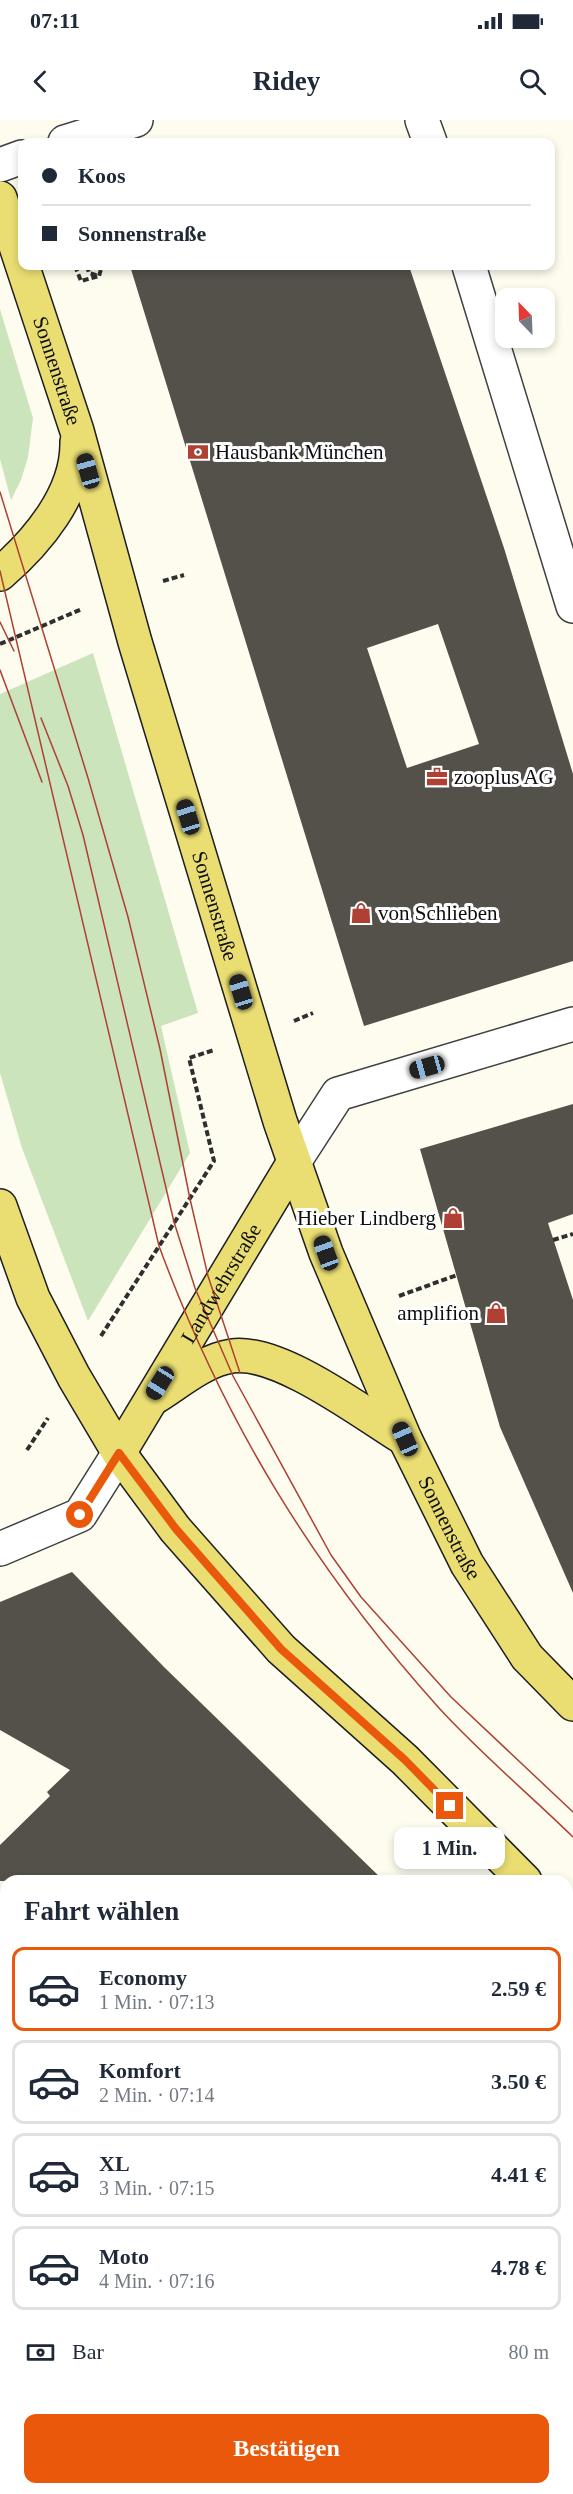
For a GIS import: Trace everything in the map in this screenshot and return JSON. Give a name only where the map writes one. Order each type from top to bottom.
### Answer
[{"type":"main road","name":"Sonnenstraße","points":[[2,212],[18,259]]},
{"type":"main road","name":"Sonnenstraße","points":[[22,270],[77,431],[135,642],[294,1162],[340,1290],[405,1439],[473,1574],[526,1657],[573,1704]]},
{"type":"main road","points":[[0,574],[20,556],[56,511],[72,474],[77,431]]},
{"type":"main road","name":"Landwehrstraße","points":[[119,1453],[294,1162]]},
{"type":"main road","points":[[0,1206],[33,1298],[74,1377],[119,1453],[176,1529],[281,1649],[405,1760],[519,1875]]},
{"type":"main road","points":[[149,1400],[214,1361],[234,1356],[251,1356],[280,1363],[297,1372],[405,1439]]},
{"type":"street","points":[[78,138],[136,120]]},
{"type":"street","points":[[422,120],[429,138]]},
{"type":"street","points":[[0,165],[18,159]]},
{"type":"street","points":[[470,270],[573,606]]},
{"type":"street","points":[[294,1162],[338,1094],[573,1024]]},
{"type":"street","name":"Landwehrstraße","points":[[0,1549],[80,1515],[119,1453]]},
{"type":"path","points":[[77,270],[81,281],[99,276]]},
{"type":"path","points":[[88,270],[89,273],[99,276]]},
{"type":"path","points":[[99,276],[101,270]]},
{"type":"path","points":[[27,1450],[214,1161],[189,1058],[313,1013]]},
{"type":"path","points":[[553,1240],[573,1234]]},
{"type":"path","points":[[399,1296],[457,1275]]},
{"type":"green space","points":[[0,309],[33,418],[28,457],[21,480],[11,500],[0,459]]},
{"type":"green space","points":[[93,653],[198,1013],[161,1026],[190,1153],[88,1321],[22,1148],[0,1073],[0,694]]},
{"type":"building","points":[[131,270],[410,270],[504,548],[573,774],[573,961],[364,1026]],"holes":[[[438,624],[479,744],[407,768],[367,648]]]},
{"type":"building","points":[[573,1104],[573,1214],[548,1223],[573,1300],[573,1593],[500,1427],[420,1149]]},
{"type":"building","points":[[72,1572],[164,1667],[378,1875],[0,1875],[0,1845],[50,1796],[47,1792],[70,1770],[0,1730],[0,1602]]},
{"type":"tram line","points":[[0,492],[128,917],[160,1049],[208,1276],[240,1373]]},
{"type":"tram line","points":[[0,571],[159,1246],[213,1373],[276,1491],[352,1602],[439,1708],[573,1837]]},
{"type":"tram line","points":[[0,622],[14,651]]},
{"type":"tram line","points":[[0,670],[42,782]]},
{"type":"tram line","points":[[41,718],[68,786],[83,835],[174,1222],[195,1288],[233,1376],[331,1555],[361,1597],[451,1697],[573,1812]]},
{"type":"place","name":"Hausbank München","points":[[198,452]]},
{"type":"place","name":"zooplus AG","points":[[437,777]]},
{"type":"place","name":"von Schlieben","points":[[361,913]]},
{"type":"place","name":"Hieber Lindberg","points":[[453,1218]]},
{"type":"place","name":"amplifion","points":[[496,1313]]},
{"type":"route","points":[[80,1515],[119,1453],[176,1529],[281,1649],[405,1760],[450,1806]]}]
